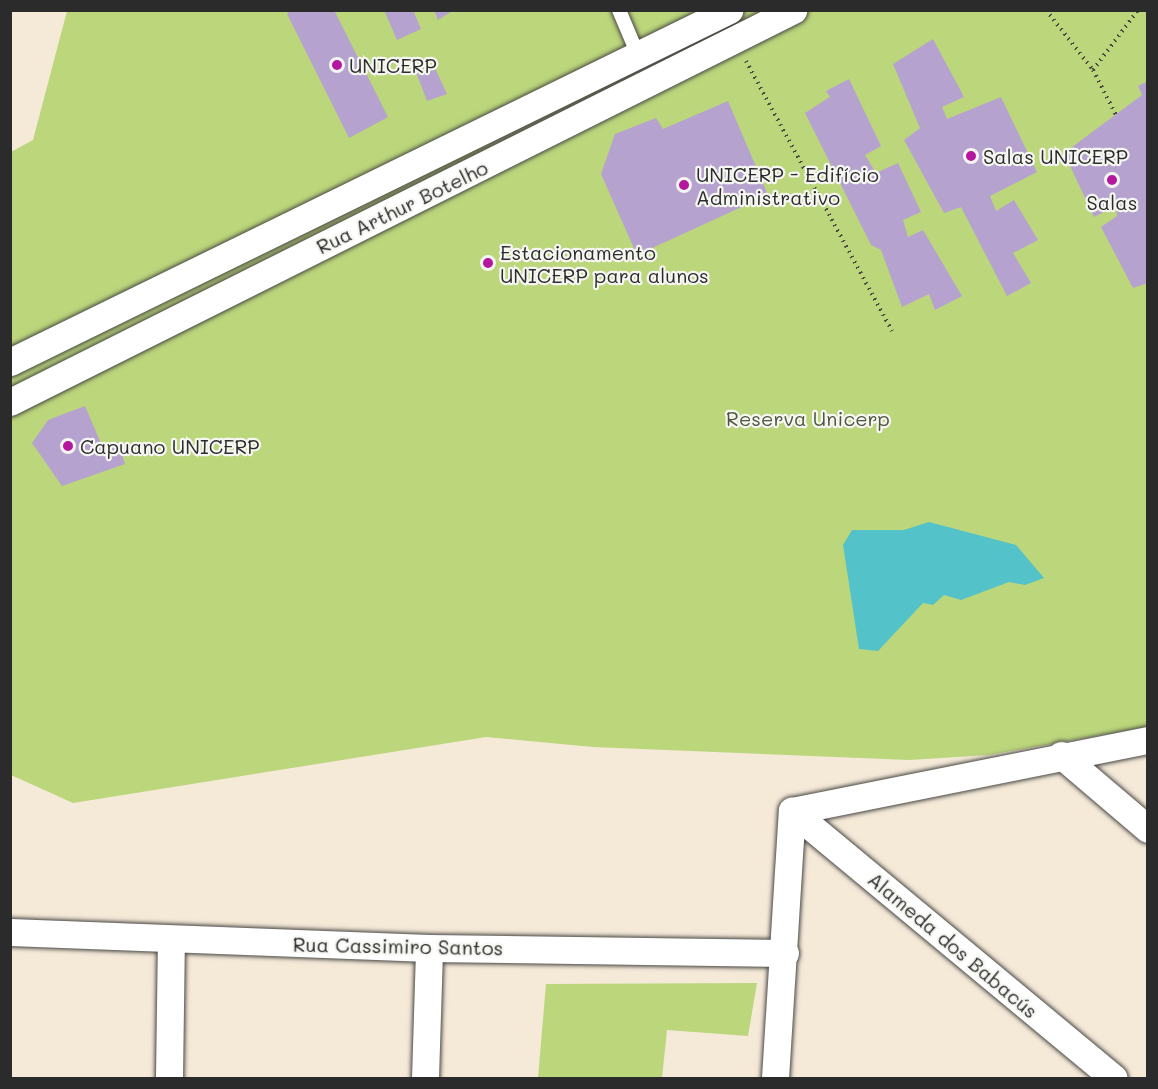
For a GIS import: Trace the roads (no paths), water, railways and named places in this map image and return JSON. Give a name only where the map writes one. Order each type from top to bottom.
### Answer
[{"type":"street","name":"Rua Arthur Botelho","points":[[10,362],[729,10]]},
{"type":"street","name":"Rua Arthur Botelho","points":[[10,402],[736,41],[793,10]]},
{"type":"street","points":[[776,1078],[792,811],[1061,755],[1148,740]]},
{"type":"street","points":[[1061,755],[1148,829]]},
{"type":"street","name":"Alameda dos Babacús","points":[[792,811],[1114,1078]]},
{"type":"street","name":"Rua Cassimiro Santos","points":[[10,932],[171,940],[429,948],[785,953]]},
{"type":"street","points":[[168,1078],[171,940]]},
{"type":"street","points":[[425,1078],[429,948]]},
{"type":"lane","points":[[619,10],[638,54]]},
{"type":"water","points":[[929,522],[1016,545],[1044,578],[1025,585],[1009,582],[961,600],[944,595],[933,605],[923,603],[878,651],[859,649],[843,545],[852,530],[904,530]]},
{"type":"place","name":"UNICERP","points":[[337,65]]},
{"type":"place","name":"Salas UNICERP","points":[[971,156]]},
{"type":"place","name":"Salas","points":[[1112,180]]},
{"type":"place","name":"UNICERP - Edifício Administrativo","points":[[684,185]]},
{"type":"place","name":"Estacionamento UNICERP para alunos","points":[[488,263]]},
{"type":"place","name":"Capuano UNICERP","points":[[68,446]]},
{"type":"park label","name":"Reserva Unicerp","points":[[808,418]]}]
